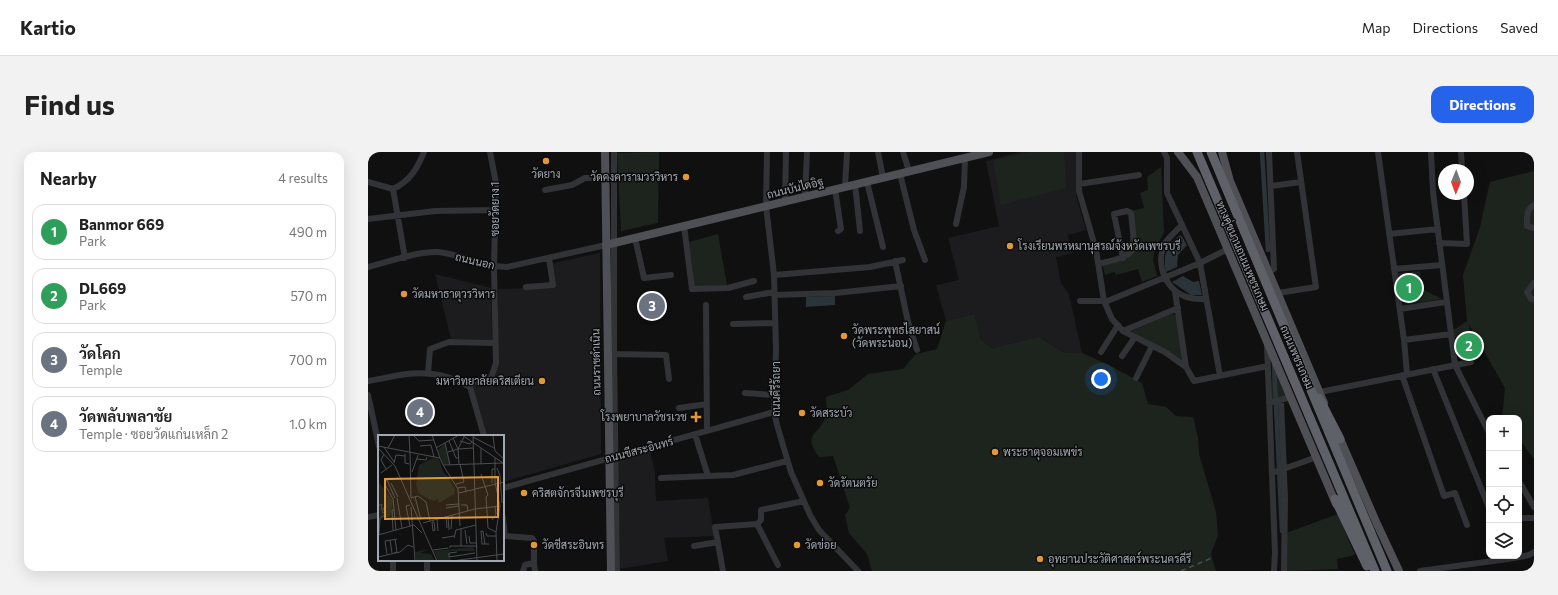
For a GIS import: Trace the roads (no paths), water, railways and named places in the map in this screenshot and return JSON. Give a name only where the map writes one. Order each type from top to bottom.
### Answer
[{"type":"highway","name":"ถนนเพชรเกษม","points":[[1197,152],[1375,571]]},
{"type":"highway","name":"ถนนเพชรเกษม","points":[[1211,152],[1280,320],[1387,571]]},
{"type":"highway","points":[[1280,320],[1340,439]]},
{"type":"highway","points":[[1334,500],[1370,571]]},
{"type":"main road","name":"ถนนราชดำเนิน","points":[[605,152],[605,177],[610,244],[614,561],[611,571]]},
{"type":"main road","name":"ถนนบันไดอิฐ","points":[[610,244],[989,152]]},
{"type":"main road","name":"ทางคู่ขนานถนนเพชรเกษม","points":[[1178,152],[1197,178],[1365,571]]},
{"type":"main road","name":"ทางคู่ขนานถนนเพชรเกษม","points":[[1222,152],[1230,182],[1398,571]]},
{"type":"street","points":[[368,182],[393,189],[402,185],[417,170],[424,152]]},
{"type":"street","name":"ซอยวัดยาง 1","points":[[470,387],[473,382],[491,378],[496,363],[494,267],[496,183],[490,152]]},
{"type":"street","points":[[612,457],[614,354],[610,244],[614,152]]},
{"type":"street","name":"ถนนคีรีรัถยา","points":[[767,152],[766,206],[774,275],[774,412],[787,461],[804,501],[819,530],[858,571]]},
{"type":"street","points":[[785,202],[786,152]]},
{"type":"street","points":[[805,197],[807,152]]},
{"type":"street","points":[[845,187],[847,152]]},
{"type":"street","points":[[878,152],[883,178]]},
{"type":"street","points":[[903,152],[909,171]]},
{"type":"street","points":[[1079,152],[1080,195],[1098,264],[1105,301],[1112,319],[1123,331],[1165,352],[1186,367]]},
{"type":"street","points":[[1164,152],[1167,158],[1167,193],[1200,263],[1220,376]]},
{"type":"street","points":[[1269,152],[1274,269],[1269,272]]},
{"type":"street","points":[[1278,293],[1316,287],[1297,152]]},
{"type":"street","points":[[1378,152],[1404,340],[1405,375],[1444,496],[1455,493],[1467,525]]},
{"type":"street","points":[[1431,152],[1439,243],[1455,365],[1486,427]]},
{"type":"street","points":[[1461,152],[1462,164]]},
{"type":"street","points":[[956,224],[964,187],[965,158]]},
{"type":"street","points":[[900,174],[914,230],[925,260]]},
{"type":"street","points":[[1079,184],[1139,175]]},
{"type":"street","points":[[545,190],[572,185],[585,178],[614,176]]},
{"type":"street","points":[[867,182],[883,246]]},
{"type":"street","points":[[1271,186],[1302,182]]},
{"type":"street","points":[[855,184],[860,231]]},
{"type":"street","points":[[393,189],[396,217],[404,258]]},
{"type":"street","points":[[835,189],[841,229],[838,231]]},
{"type":"street","points":[[1439,243],[1467,244],[1464,200]]},
{"type":"street","points":[[1534,205],[1531,207],[1526,216],[1527,226],[1534,228]]},
{"type":"street","points":[[368,219],[396,217],[435,211],[496,210]]},
{"type":"street","points":[[1098,264],[1123,258],[1130,255],[1134,243],[1130,213],[1127,211],[1117,213],[1114,216],[1123,258]]},
{"type":"street","points":[[1182,225],[1165,243],[1161,260],[1165,277],[1175,291],[1186,367],[1194,381],[1268,366]]},
{"type":"street","points":[[684,226],[692,289],[728,288],[754,281]]},
{"type":"street","points":[[1389,234],[1438,229]]},
{"type":"street","points":[[635,238],[644,278],[671,275]]},
{"type":"street","name":"ถนนนอก","points":[[368,267],[428,252],[439,252],[494,267],[507,267],[610,244]]},
{"type":"street","points":[[1080,301],[1105,301],[1200,263],[1228,249]]},
{"type":"street","points":[[526,288],[553,285],[549,258]]},
{"type":"street","points":[[774,275],[870,267],[903,260]]},
{"type":"street","points":[[895,261],[908,322],[917,350]]},
{"type":"street","points":[[1394,269],[1442,265]]},
{"type":"street","points":[[1534,283],[1527,292],[1531,299],[1534,299]]},
{"type":"street","points":[[746,297],[774,294],[839,292],[901,286]]},
{"type":"street","points":[[1175,291],[1190,298],[1206,299]]},
{"type":"street","points":[[1400,309],[1446,302]]},
{"type":"street","points":[[706,305],[707,431]]},
{"type":"street","points":[[1123,331],[1178,308]]},
{"type":"street","points":[[733,324],[775,323]]},
{"type":"street","points":[[1101,352],[1118,326]]},
{"type":"street","points":[[1404,340],[1451,334]]},
{"type":"street","points":[[1122,356],[1135,337]]},
{"type":"street","points":[[1266,339],[1270,403],[1275,552],[1274,571]]},
{"type":"street","points":[[428,373],[430,349],[449,342],[495,342]]},
{"type":"street","points":[[1136,378],[1152,346]]},
{"type":"street","points":[[614,354],[666,355],[669,379]]},
{"type":"street","points":[[1320,392],[1471,362]]},
{"type":"street","points":[[1433,369],[1486,501]]},
{"type":"street","points":[[368,381],[403,374],[428,373],[444,376],[470,387],[484,435]]},
{"type":"street","points":[[745,393],[775,394]]},
{"type":"street","points":[[368,395],[378,441]]},
{"type":"street","points":[[1270,403],[1291,397]]},
{"type":"street","points":[[1279,400],[1285,499],[1284,571]]},
{"type":"street","points":[[679,408],[707,404]]},
{"type":"street","name":"ถนนขีสระอินทร์","points":[[504,488],[774,412]]},
{"type":"street","points":[[695,434],[708,476]]},
{"type":"street","points":[[1272,473],[1317,457]]},
{"type":"street","points":[[661,478],[733,475],[787,461]]},
{"type":"street","points":[[1522,486],[1534,507]]},
{"type":"street","points":[[723,571],[715,527],[756,524],[761,520],[761,510],[765,508],[804,501]]},
{"type":"street","points":[[368,517],[378,515]]},
{"type":"street","points":[[1522,518],[1534,518]]},
{"type":"street","points":[[756,524],[778,565]]},
{"type":"street","points":[[504,526],[505,536],[533,539],[534,571]]},
{"type":"street","points":[[694,546],[718,542]]},
{"type":"street","points":[[1522,556],[1529,555],[1534,552]]},
{"type":"street","points":[[1420,571],[1501,559]]},
{"type":"street","points":[[614,561],[617,571]]},
{"type":"street","points":[[523,571],[525,565],[534,563]]},
{"type":"waterway","points":[[1262,152],[1268,250]]},
{"type":"waterway","points":[[1274,364],[1282,531]]},
{"type":"railway","points":[[1181,571],[1214,557]]},
{"type":"place","name":"วัดยาง","points":[[546,161]]},
{"type":"place","name":"วัดคงคารามวรวิหาร","points":[[686,177]]},
{"type":"place","name":"โรงเรียนพรหมานุสรณ์จังหวัดเพชรบุรี","points":[[1010,246]]},
{"type":"place","name":"Banmor 669","points":[[1409,288]]},
{"type":"place","name":"วัดมหาธาตุวรวิหาร","points":[[404,294]]},
{"type":"place","name":"วัดโคก","points":[[652,306]]},
{"type":"place","name":"วัดพระพุทธไสยาสน์ (วัดพระนอน)","points":[[844,336]]},
{"type":"place","name":"DL669","points":[[1469,346]]},
{"type":"place","name":"มหาวิทยาลัยคริสเตียน","points":[[542,381]]},
{"type":"place","name":"วัดพลับพลาชัย","points":[[420,412]]},
{"type":"place","name":"วัดสระบัว","points":[[802,413]]},
{"type":"place","name":"โรงพยาบาลวัชรเวช","points":[[696,417]]},
{"type":"place","name":"พระธาตุจอมเพข่ร","points":[[995,452]]},
{"type":"place","name":"วัดรัตนตรัย","points":[[820,483]]},
{"type":"place","name":"คริสตจักรจีนเพชรบุรี","points":[[524,493]]},
{"type":"place","name":"วัดชีสระอินทร","points":[[534,545]]},
{"type":"place","name":"วัดข่อย","points":[[797,545]]},
{"type":"place","name":"อุทยานประวัติศาสตร์พระนครคีรี","points":[[1040,559]]}]
